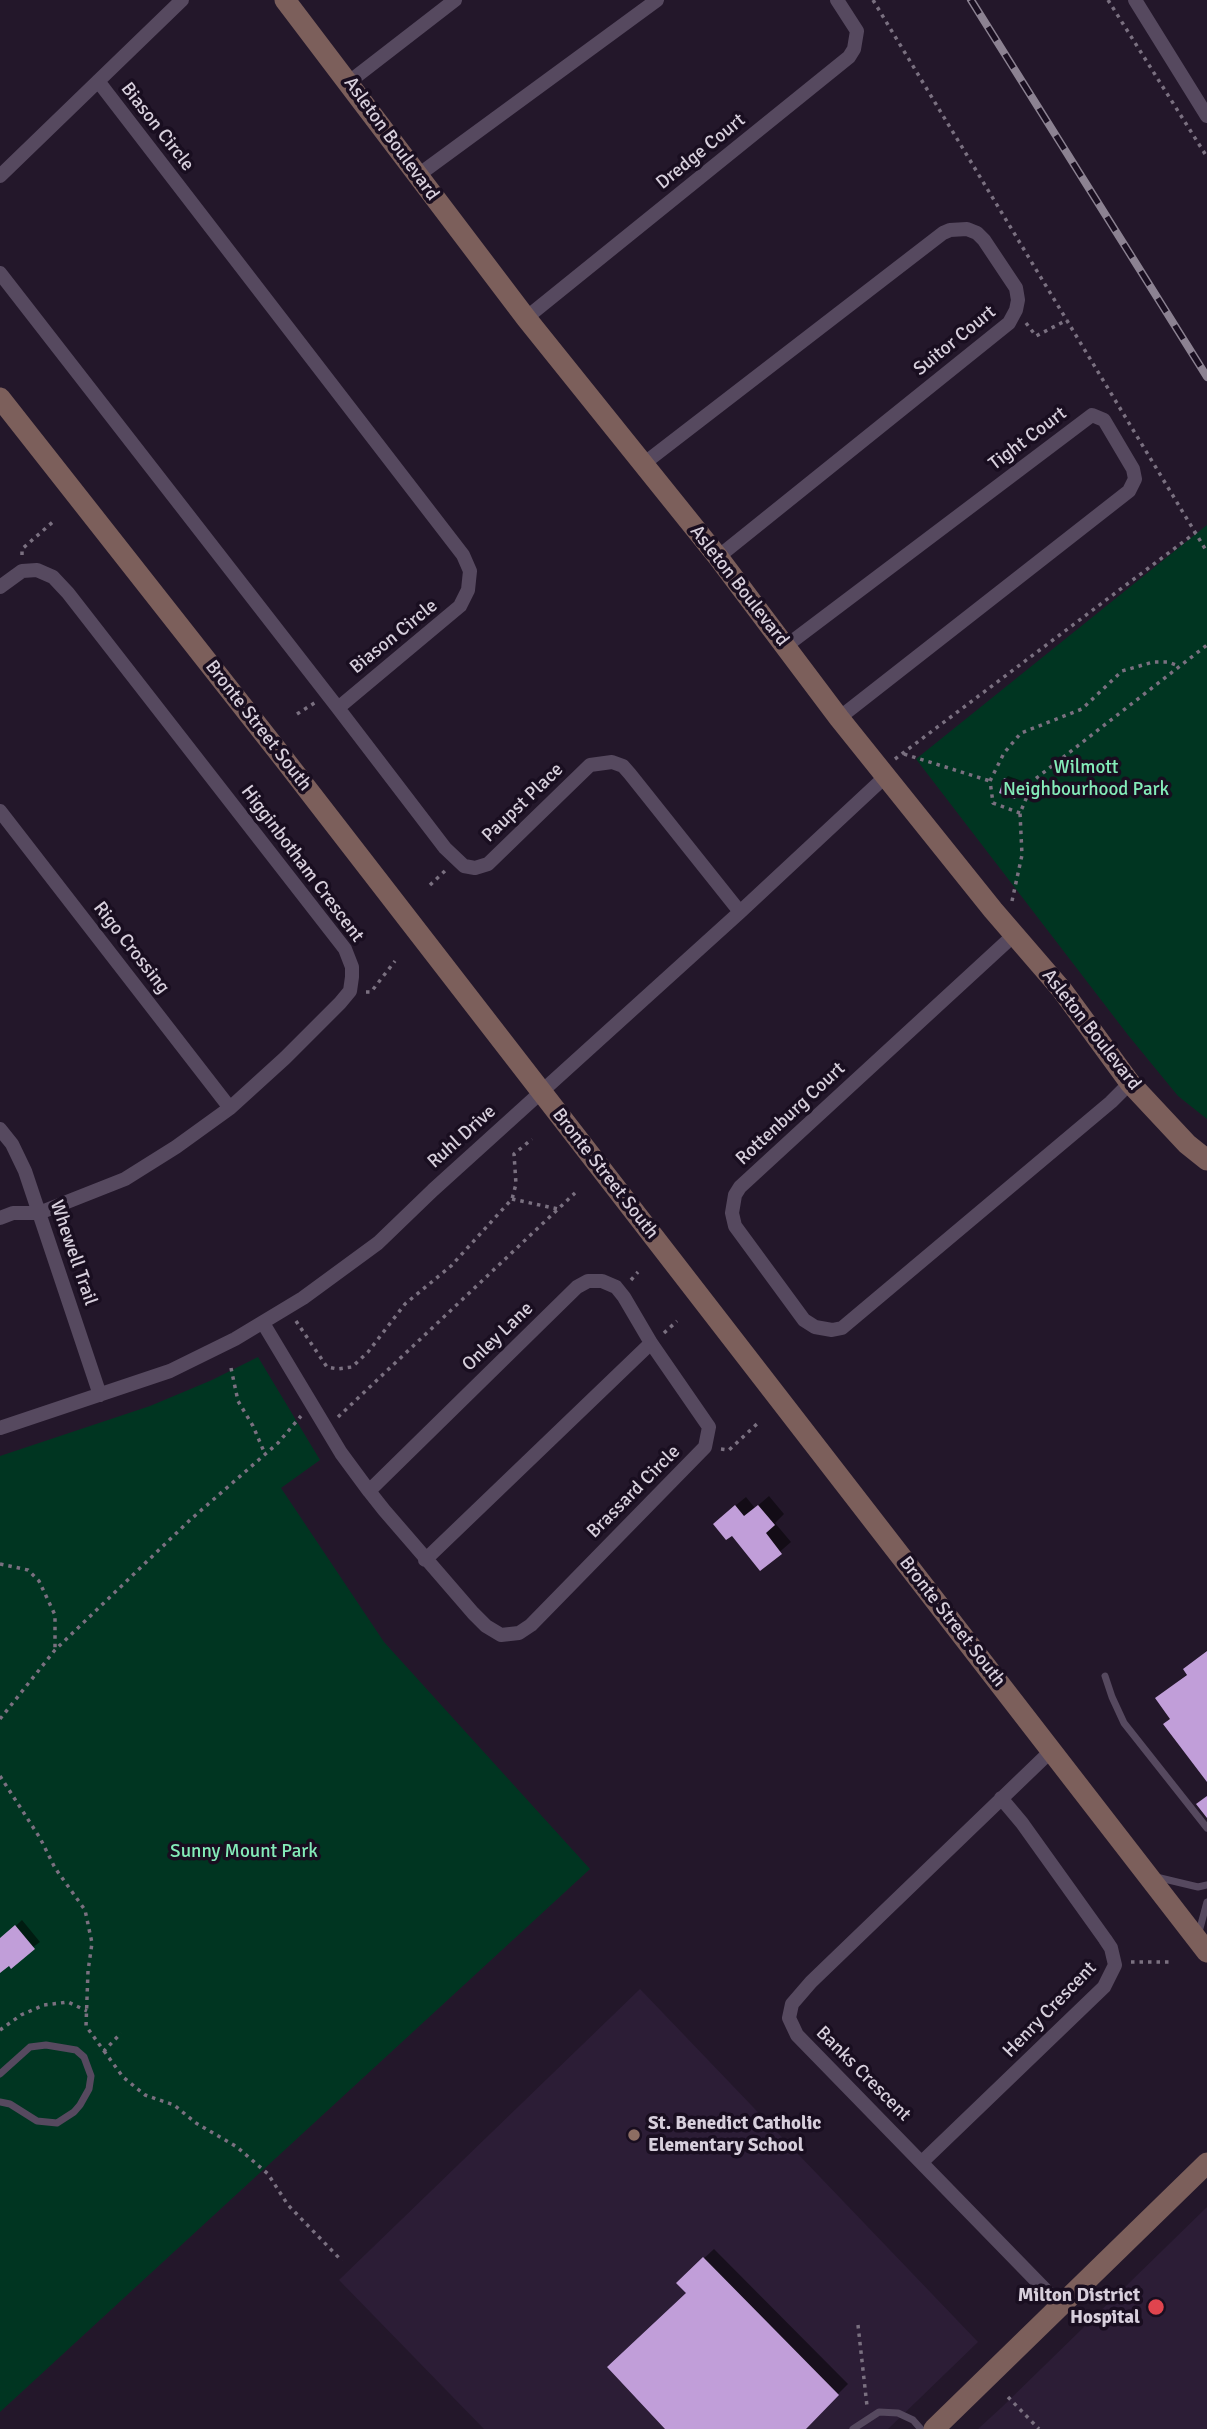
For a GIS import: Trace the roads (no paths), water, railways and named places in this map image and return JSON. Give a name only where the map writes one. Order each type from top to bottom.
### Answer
[{"type":"main road","name":"Asleton Boulevard","points":[[285,0],[417,176],[642,465],[718,557],[839,718],[1010,930],[1062,990],[1130,1083],[1188,1144],[1207,1160]]},
{"type":"main road","name":"Bronte Street South","points":[[0,398],[542,1091],[1202,1946]]},
{"type":"main road","points":[[934,2429],[1207,2163]]},
{"type":"street","name":"Biason Circle","points":[[0,176],[182,0]]},
{"type":"street","points":[[349,82],[455,0]]},
{"type":"street","points":[[417,176],[657,0]]},
{"type":"street","name":"Dredge Court","points":[[526,317],[842,63],[854,49],[856,31],[836,0]]},
{"type":"street","points":[[1135,0],[1207,116]]},
{"type":"street","name":"Biason Circle","points":[[98,81],[463,555],[470,571],[468,590],[460,606],[338,708]]},
{"type":"street","name":"Suitor Court","points":[[642,465],[950,230],[967,229],[984,240],[1016,288],[1018,300],[1009,323],[718,557]]},
{"type":"street","points":[[0,273],[338,708]]},
{"type":"street","name":"Tight Court","points":[[786,646],[1092,415],[1104,420],[1133,468],[1135,479],[1129,491],[839,718]]},
{"type":"street","name":"Higginbotham Crescent","points":[[0,587],[22,571],[37,570],[53,577],[345,949],[352,967],[349,991],[285,1058],[230,1108]]},
{"type":"street","name":"Paupst Place","points":[[338,708],[464,866],[475,868],[488,864],[590,765],[612,762],[623,766],[630,774],[740,912]]},
{"type":"street","name":"Ruhl Drive","points":[[0,1428],[170,1371],[207,1354],[287,1308],[377,1243],[740,912],[883,773]]},
{"type":"street","name":"Rigo Crossing","points":[[0,811],[230,1108]]},
{"type":"street","name":"Rottenburg Court","points":[[1010,930],[740,1187],[735,1195],[732,1213],[735,1226],[804,1320],[815,1327],[832,1330],[842,1328],[1130,1083]]},
{"type":"street","points":[[0,1218],[13,1213],[39,1213],[125,1180],[230,1108]]},
{"type":"street","name":"Whewell Trail","points":[[0,1129],[12,1144],[25,1171],[100,1395]]},
{"type":"street","name":"Onley Lane","points":[[369,1491],[577,1287],[588,1281],[602,1281],[616,1287],[651,1343]]},
{"type":"street","name":"Brassard Circle","points":[[263,1323],[369,1491],[425,1560],[486,1626],[501,1635],[519,1633],[530,1625],[705,1447],[709,1427],[703,1415],[651,1343]]},
{"type":"street","points":[[425,1560],[651,1343]]},
{"type":"street","name":"Banks Crescent","points":[[1052,1750],[811,1982],[792,2004],[790,2011],[791,2025],[797,2035],[1060,2305]]},
{"type":"street","name":"Henry Crescent","points":[[922,2162],[1097,1994],[1114,1972],[1111,1948],[1001,1798]]},
{"type":"lane","points":[[1105,1676],[1124,1723],[1207,1828]]},
{"type":"lane","points":[[1147,1874],[1198,1886],[1207,1885]]},
{"type":"lane","points":[[1202,1946],[1207,1902]]},
{"type":"lane","points":[[0,2074],[30,2047],[46,2045],[76,2050],[84,2057],[91,2076],[89,2089],[83,2100],[74,2112],[57,2123],[37,2121],[10,2104],[0,2102]]},
{"type":"lane","points":[[853,2429],[879,2413],[898,2413],[913,2420],[922,2429]]},
{"type":"railway","points":[[971,0],[1207,377]]},
{"type":"place","name":"St. Benedict Catholic Elementary School","points":[[634,2135]]},
{"type":"place","name":"Milton District Hospital","points":[[1156,2307]]},
{"type":"park label","name":"Wilmott Neighbourhood Park","points":[[1086,779]]},
{"type":"park label","name":"Sunny Mount Park","points":[[244,1852]]}]
